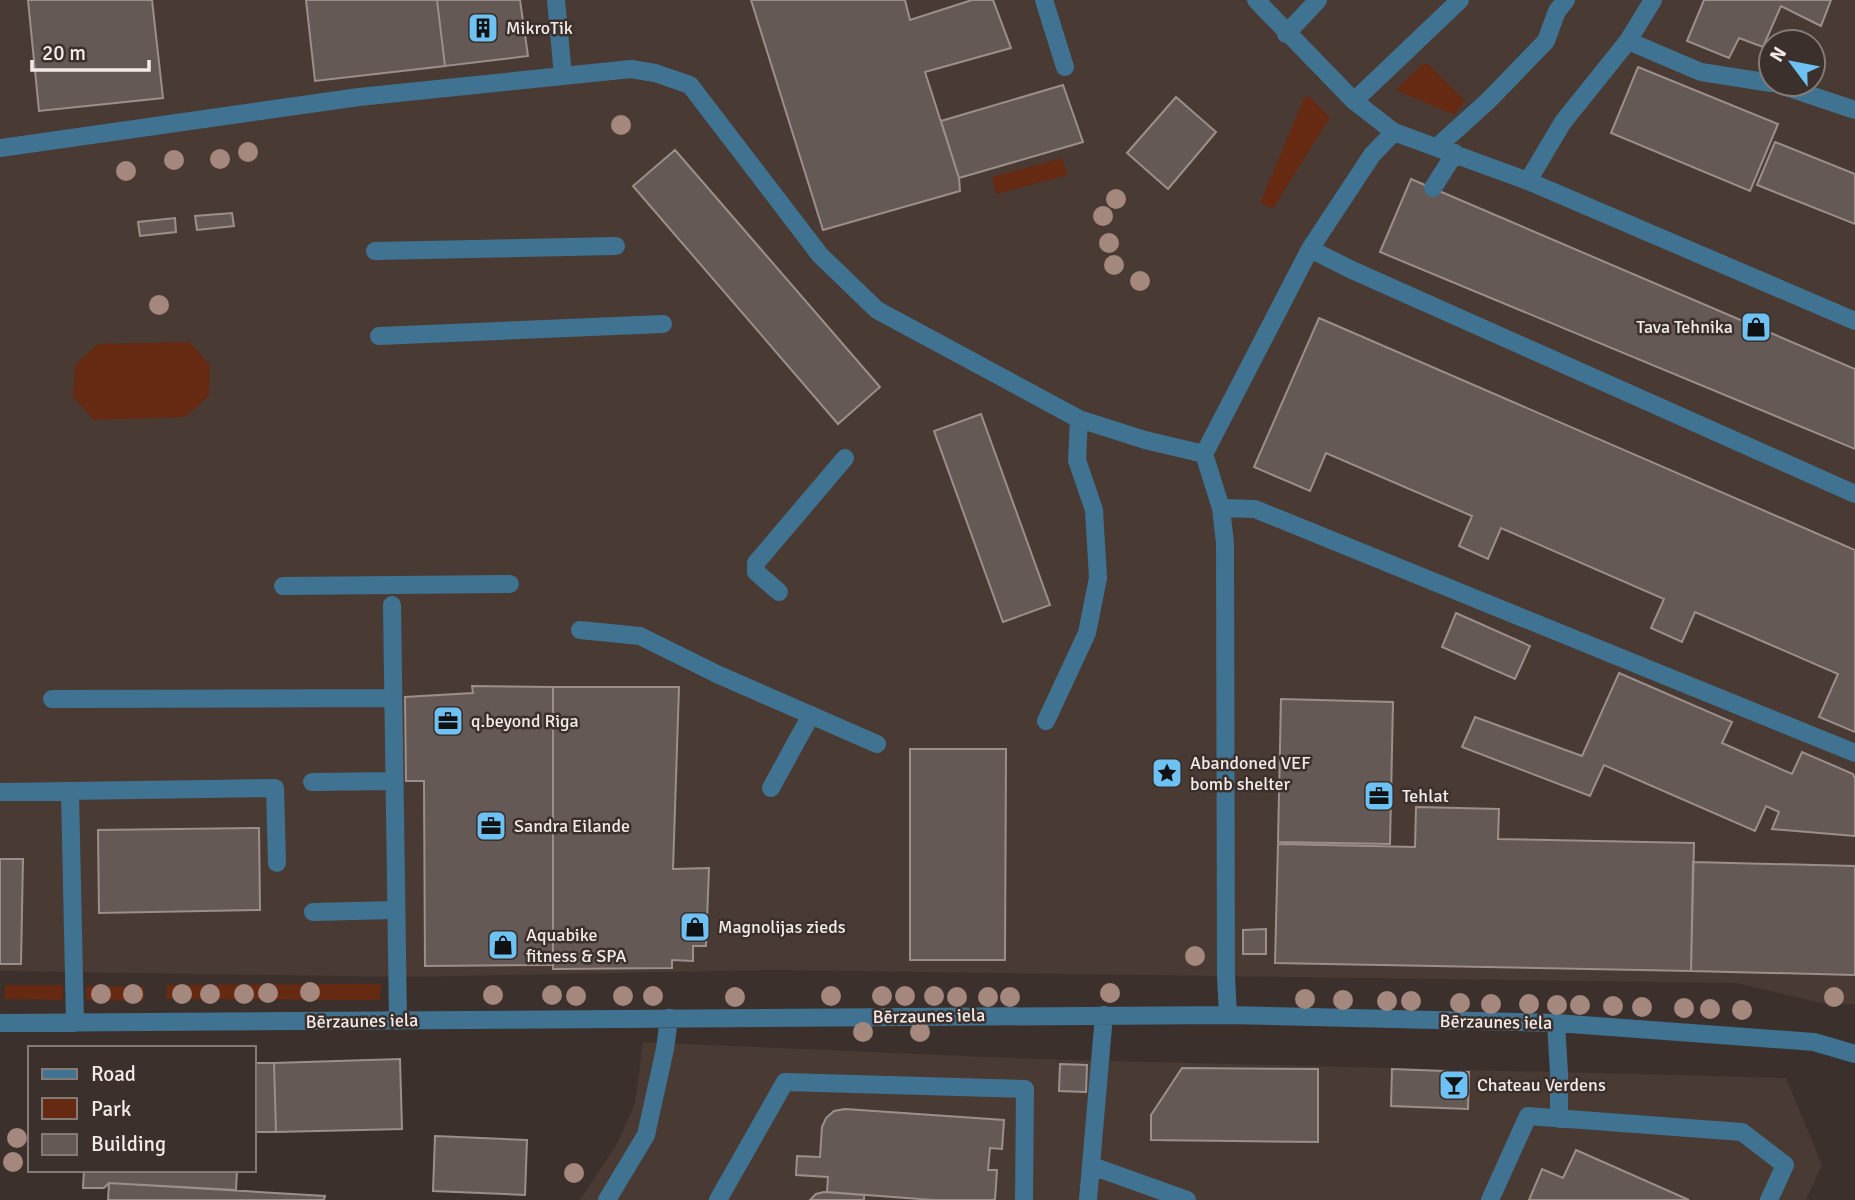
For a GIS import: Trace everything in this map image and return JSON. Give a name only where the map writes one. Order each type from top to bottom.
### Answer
[{"type":"street","points":[[556,0],[563,76]]},
{"type":"street","points":[[1044,0],[1065,67]]},
{"type":"street","points":[[1256,0],[1286,34],[1354,101],[1394,132],[1528,181],[1855,321]]},
{"type":"street","points":[[1286,34],[1318,0]]},
{"type":"street","points":[[1354,101],[1460,0]]},
{"type":"street","points":[[1437,147],[1488,101],[1546,41],[1557,11],[1566,0]]},
{"type":"street","points":[[1528,181],[1563,122],[1628,41],[1653,0]]},
{"type":"street","points":[[1628,41],[1701,72],[1757,81]]},
{"type":"street","points":[[0,148],[359,97],[631,69],[655,73],[691,85],[820,255],[877,310],[1079,419],[1145,440],[1204,454]]},
{"type":"street","points":[[1819,98],[1855,110]]},
{"type":"street","points":[[1228,1015],[1225,543],[1221,508],[1204,454],[1310,249],[1372,155],[1394,132]]},
{"type":"street","points":[[1433,188],[1455,153]]},
{"type":"street","points":[[375,251],[616,246]]},
{"type":"street","points":[[1310,249],[1855,494]]},
{"type":"street","points":[[379,336],[663,324]]},
{"type":"street","points":[[1046,721],[1087,633],[1098,578],[1094,510],[1077,460],[1079,419]]},
{"type":"street","points":[[779,592],[756,572],[756,563],[845,457]]},
{"type":"street","points":[[1221,508],[1255,509],[1855,753]]},
{"type":"street","points":[[283,586],[510,584]]},
{"type":"street","points":[[392,605],[398,1021]]},
{"type":"street","points":[[580,630],[640,636],[719,675],[877,744]]},
{"type":"street","points":[[52,699],[392,698]]},
{"type":"street","points":[[771,788],[811,715]]},
{"type":"street","points":[[312,782],[393,781]]},
{"type":"street","points":[[0,792],[275,788],[277,863]]},
{"type":"street","points":[[70,792],[75,1023]]},
{"type":"street","points":[[313,912],[395,910]]},
{"type":"street","points":[[1088,1200],[1104,1015]]},
{"type":"street","name":"Bērzaunes iela","points":[[0,1023],[1228,1015],[1556,1023],[1814,1042],[1855,1054]]},
{"type":"street","points":[[607,1200],[646,1135],[669,1018]]},
{"type":"street","points":[[1556,1023],[1559,1119]]},
{"type":"street","points":[[718,1200],[785,1082],[1025,1088],[1024,1200]]},
{"type":"street","points":[[1490,1200],[1528,1116],[1742,1132],[1785,1165],[1769,1200]]},
{"type":"street","points":[[1092,1166],[1187,1200]]},
{"type":"shaded area","points":[[0,0],[1855,0],[1855,1004],[1830,1005],[1737,983],[777,970],[405,977],[0,971]]},
{"type":"shaded area","points":[[643,1042],[1036,1059],[1786,1078],[1822,1165],[1806,1200],[580,1200],[618,1142],[635,1103]]},
{"type":"green space","points":[[1427,63],[1465,101],[1454,115],[1396,90],[1421,65]]},
{"type":"green space","points":[[1305,96],[1330,117],[1273,209],[1260,203]]},
{"type":"green space","points":[[1062,158],[1068,175],[996,194],[992,177]]},
{"type":"green space","points":[[189,342],[210,365],[209,396],[185,417],[94,420],[73,397],[75,365],[98,344]]},
{"type":"green space","points":[[381,984],[380,1000],[166,999],[167,985]]},
{"type":"green space","points":[[5,985],[63,985],[63,1000],[4,999]]},
{"type":"green space","points":[[86,986],[144,987],[144,1001],[86,1000]]},
{"type":"building","points":[[28,0],[152,0],[163,98],[39,111]]},
{"type":"building","points":[[306,0],[437,0],[445,66],[315,81]]},
{"type":"building","name":"MikroTik","points":[[437,0],[520,0],[528,56],[445,66]]},
{"type":"building","points":[[751,0],[905,0],[910,20],[972,0],[993,0],[1011,48],[925,72],[959,178],[960,191],[823,230]]},
{"type":"building","points":[[1704,0],[1831,0],[1821,26],[1781,6],[1771,28],[1757,28],[1757,45],[1739,38],[1729,58],[1687,41]]},
{"type":"building","points":[[1638,67],[1778,124],[1750,191],[1611,133]]},
{"type":"building","points":[[1063,85],[1083,142],[959,178],[941,121]]},
{"type":"building","points":[[1176,97],[1216,132],[1168,189],[1127,153]]},
{"type":"building","points":[[1775,142],[1855,174],[1855,224],[1757,185]]},
{"type":"building","points":[[675,150],[880,387],[838,424],[633,186]]},
{"type":"building","points":[[1411,179],[1855,369],[1855,449],[1380,252]]},
{"type":"building","points":[[232,213],[234,226],[197,230],[195,216]]},
{"type":"building","points":[[175,218],[176,232],[140,236],[138,222]]},
{"type":"building","points":[[1319,318],[1855,550],[1855,732],[1819,717],[1838,674],[1695,612],[1682,642],[1651,628],[1664,599],[1501,528],[1488,559],[1459,546],[1472,516],[1326,453],[1310,491],[1254,467]]},
{"type":"building","points":[[981,414],[1050,605],[1003,622],[934,431]]},
{"type":"building","points":[[1456,613],[1530,646],[1515,679],[1442,647]]},
{"type":"building","points":[[1619,673],[1732,722],[1722,743],[1792,774],[1802,752],[1853,774],[1855,836],[1772,829],[1779,812],[1766,806],[1755,831],[1604,765],[1590,796],[1462,747],[1475,717],[1582,756]]},
{"type":"building","points":[[472,686],[553,687],[553,965],[425,966],[424,781],[406,781],[405,697],[473,693]]},
{"type":"building","points":[[553,687],[679,687],[673,869],[709,868],[706,946],[693,946],[693,961],[672,960],[672,968],[553,969]]},
{"type":"building","points":[[1281,699],[1393,702],[1390,844],[1278,842]]},
{"type":"building","points":[[910,749],[1006,749],[1005,960],[910,960]]},
{"type":"building","points":[[1416,807],[1499,809],[1498,839],[1694,843],[1691,971],[1275,963],[1278,844],[1415,847]]},
{"type":"building","points":[[259,828],[260,910],[99,913],[98,830]]},
{"type":"building","points":[[0,859],[23,859],[21,964],[0,964]]},
{"type":"building","points":[[1693,862],[1855,866],[1855,975],[1691,971]]},
{"type":"building","points":[[1266,929],[1266,954],[1243,954],[1243,930]]},
{"type":"building","points":[[400,1059],[402,1129],[276,1132],[274,1063]]},
{"type":"building","points":[[256,1063],[274,1063],[276,1132],[256,1132]]},
{"type":"building","points":[[1060,1064],[1087,1065],[1086,1092],[1059,1091]]},
{"type":"building","points":[[1182,1068],[1318,1069],[1318,1142],[1151,1140],[1151,1115]]},
{"type":"building","points":[[1392,1069],[1469,1072],[1468,1109],[1391,1106]]},
{"type":"building","points":[[845,1109],[1004,1120],[1002,1149],[990,1148],[988,1170],[997,1170],[995,1200],[933,1200],[827,1192],[828,1177],[796,1175],[797,1156],[820,1157],[822,1127],[826,1118],[834,1111]]},
{"type":"building","points":[[435,1136],[527,1140],[525,1195],[433,1191]]},
{"type":"building","points":[[1576,1150],[1689,1200],[1529,1200],[1542,1169],[1563,1178]]},
{"type":"building","points":[[84,1172],[237,1172],[236,1190],[109,1183],[104,1188],[83,1188]]},
{"type":"building","points":[[109,1183],[325,1196],[324,1200],[108,1200]]},
{"type":"building","points":[[824,1192],[864,1195],[864,1200],[810,1200],[816,1194]]},
{"type":"place","name":"MikroTik","points":[[483,28]]},
{"type":"place","name":"Tava Tehnika","points":[[1756,327]]},
{"type":"place","name":"q.beyond Riga","points":[[448,721]]},
{"type":"place","name":"Abandoned VEF bomb shelter","points":[[1167,773]]},
{"type":"place","name":"Tehlat","points":[[1379,796]]},
{"type":"place","name":"Sandra Eilande","points":[[491,826]]},
{"type":"place","name":"Magnolijas zieds","points":[[695,927]]},
{"type":"place","name":"Aquabike fitness & SPA","points":[[503,945]]},
{"type":"place","name":"Chateau Verdens","points":[[1454,1085]]}]
